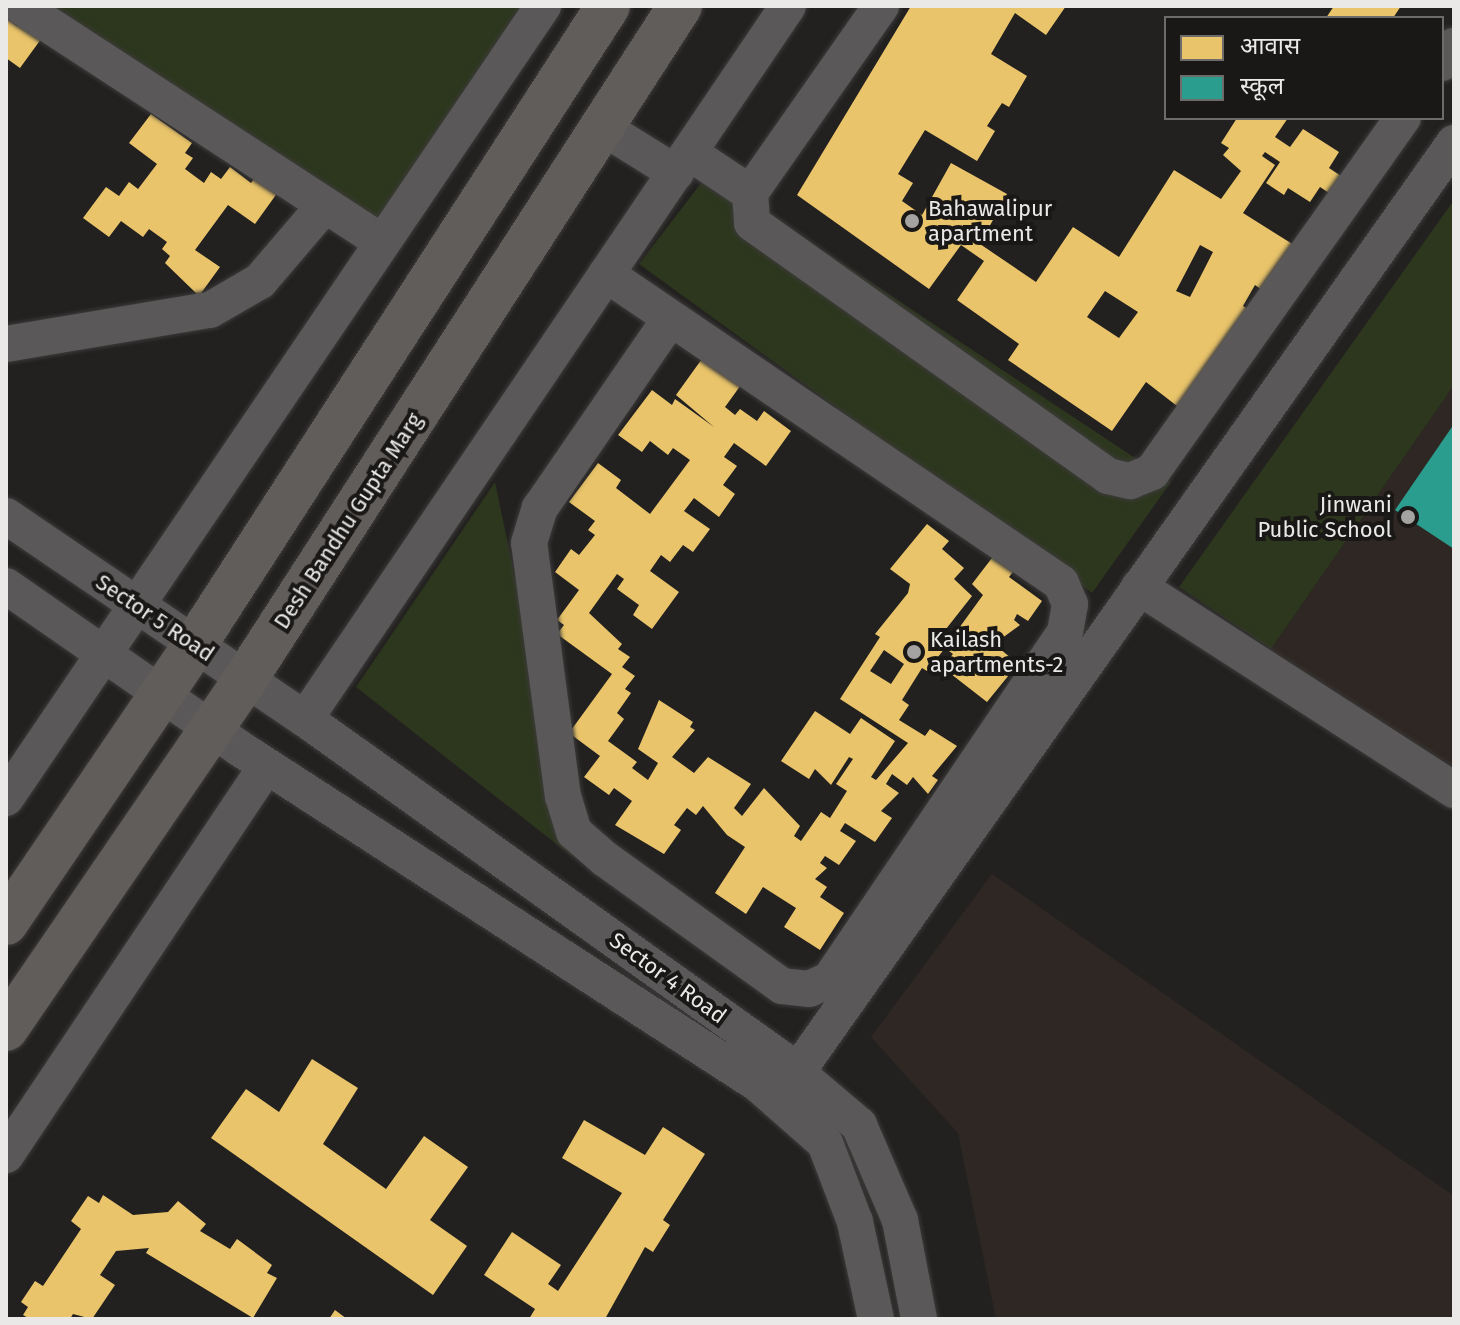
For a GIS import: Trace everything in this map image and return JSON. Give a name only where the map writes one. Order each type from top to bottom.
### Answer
[{"type":"street","points":[[20,6],[382,242]]},
{"type":"street","points":[[6,798],[135,603],[543,6]]},
{"type":"street","points":[[6,923],[159,693],[194,646],[608,6]]},
{"type":"street","name":"Desh Bandhu Gupta Marg","points":[[6,1029],[246,678],[680,6]]},
{"type":"street","points":[[305,719],[788,6]]},
{"type":"street","points":[[881,6],[750,193],[752,223],[1108,476],[1130,481],[1152,472],[1402,120]]},
{"type":"street","points":[[602,127],[750,193]]},
{"type":"street","points":[[797,1072],[1454,143]]},
{"type":"street","points":[[6,344],[210,310],[260,281],[324,206]]},
{"type":"street","points":[[606,274],[1061,583],[1070,604],[1065,632],[838,967],[829,980],[809,989],[782,986],[605,859],[574,832],[563,797],[529,543],[540,508],[670,319]]},
{"type":"street","name":"Sector 5 Road","points":[[6,516],[305,719]]},
{"type":"street","points":[[6,586],[266,766],[6,1155]]},
{"type":"street","points":[[1139,587],[1454,790]]},
{"type":"street","name":"Sector 4 Road","points":[[305,719],[797,1072],[859,1125],[900,1220],[919,1319]]},
{"type":"street","name":"Sector 4 Road","points":[[266,766],[758,1084],[825,1143],[855,1222],[876,1319]]},
{"type":"shaded area","name":"Jinwani Public School","points":[[1454,385],[1454,767],[1271,649]]},
{"type":"shaded area","points":[[992,874],[1454,1196],[1454,1319],[996,1319],[958,1133],[871,1037]]},
{"type":"green space","points":[[50,6],[533,6],[383,229]]},
{"type":"green space","points":[[708,174],[1171,482],[1092,593],[639,264]]},
{"type":"green space","points":[[1454,200],[1454,385],[1271,649],[1179,587]]},
{"type":"green space","points":[[495,482],[573,857],[356,687]]},
{"type":"building: आवास","name":"Bahawalipur apartment","points":[[911,6],[1066,6],[1046,35],[1015,13],[991,54],[1027,76],[1009,107],[1002,103],[987,126],[995,131],[977,161],[925,130],[898,174],[913,183],[902,201],[922,215],[951,163],[1007,194],[980,244],[1036,282],[1073,227],[1119,257],[1174,170],[1221,199],[1241,171],[1223,155],[1229,148],[1221,143],[1236,120],[1287,120],[1275,137],[1290,147],[1303,129],[1339,152],[1329,168],[1341,176],[1329,193],[1320,187],[1310,202],[1288,188],[1284,195],[1266,183],[1280,162],[1265,152],[1262,156],[1275,165],[1243,213],[1294,245],[1265,292],[1255,285],[1243,306],[1253,312],[1177,406],[1146,382],[1112,431],[1008,360],[1019,344],[957,300],[984,261],[961,245],[929,289],[797,195]],"holes":[[[1200,245],[1213,252],[1190,297],[1176,291]],[[1105,291],[1138,312],[1119,338],[1087,317]]]},
{"type":"building: आवास","points":[[1334,6],[1401,6],[1394,16],[1327,16]]},
{"type":"building: आवास","points":[[6,18],[17,26],[22,19],[44,35],[20,68],[6,58]]},
{"type":"building: आवास","points":[[151,114],[192,143],[185,153],[193,158],[185,169],[204,183],[211,172],[221,179],[230,167],[251,183],[256,176],[278,192],[255,224],[228,205],[195,250],[220,267],[199,296],[165,263],[170,256],[162,249],[167,242],[149,229],[143,237],[121,221],[109,237],[83,218],[106,187],[119,196],[129,182],[138,189],[157,164],[129,143]]},
{"type":"building: आवास","name":"Kailash apartments-2","points":[[704,356],[746,378],[725,407],[735,415],[740,409],[757,421],[764,411],[791,431],[766,466],[734,443],[724,457],[737,466],[723,485],[735,494],[719,517],[694,498],[684,511],[710,529],[693,552],[683,545],[670,562],[661,555],[650,571],[679,592],[652,629],[633,615],[639,605],[617,589],[624,579],[617,574],[589,613],[622,644],[618,649],[630,657],[622,667],[635,676],[625,689],[631,693],[617,713],[624,719],[608,741],[637,762],[632,768],[648,780],[658,763],[638,749],[659,700],[693,722],[690,727],[695,730],[672,757],[694,773],[708,757],[751,784],[734,808],[742,816],[764,788],[800,826],[794,836],[801,841],[821,812],[830,818],[847,791],[836,784],[853,759],[849,757],[831,785],[815,769],[809,779],[781,761],[815,711],[850,734],[861,718],[895,741],[871,777],[876,780],[908,743],[840,699],[880,637],[875,634],[908,593],[910,584],[890,569],[927,524],[949,541],[942,549],[964,568],[954,579],[972,596],[946,629],[954,635],[983,595],[972,584],[995,554],[1016,568],[1009,577],[1042,601],[1028,621],[1017,614],[1014,620],[1020,625],[998,641],[999,648],[1018,664],[987,702],[942,667],[953,654],[945,648],[927,671],[922,668],[902,700],[909,705],[899,720],[925,736],[930,729],[957,746],[932,776],[938,780],[928,794],[913,777],[907,785],[892,774],[886,784],[899,793],[881,811],[892,818],[875,842],[845,823],[840,831],[856,841],[839,865],[825,856],[820,863],[827,868],[815,879],[827,887],[820,897],[844,913],[820,950],[784,927],[796,908],[763,887],[746,914],[715,893],[745,847],[727,835],[703,806],[696,815],[687,808],[674,825],[681,830],[664,854],[615,825],[632,801],[614,788],[609,795],[584,777],[600,756],[569,733],[612,674],[557,634],[564,625],[557,620],[579,590],[555,572],[571,549],[579,555],[595,535],[588,530],[595,521],[569,502],[598,463],[621,480],[616,488],[650,514],[690,460],[673,448],[668,455],[650,441],[642,452],[618,435],[652,390],[672,405],[675,399],[714,427],[676,395]],"holes":[[[884,650],[904,664],[891,684],[870,671]]]},
{"type":"building: आवास","points":[[312,1059],[358,1088],[323,1144],[386,1189],[424,1136],[468,1167],[430,1220],[467,1246],[433,1295],[211,1138],[246,1089],[279,1112]]},
{"type":"building: आवास","points":[[584,1120],[645,1155],[663,1127],[705,1154],[663,1220],[670,1225],[653,1252],[645,1247],[605,1319],[529,1319],[535,1309],[484,1275],[512,1232],[561,1265],[548,1284],[558,1291],[622,1193],[562,1158]]},
{"type":"building: आवास","points":[[103,1195],[133,1215],[168,1212],[178,1201],[206,1224],[200,1231],[230,1249],[237,1239],[272,1265],[267,1273],[277,1278],[253,1318],[146,1253],[149,1248],[116,1251],[100,1275],[115,1285],[92,1319],[73,1314],[70,1319],[30,1319],[23,1315],[28,1307],[21,1302],[35,1281],[43,1286],[81,1229],[71,1221],[88,1196],[99,1203]]},
{"type":"building: आवास","points":[[335,1310],[347,1319],[329,1319]]},
{"type":"building: स्कूल","points":[[1454,424],[1454,549],[1395,510]]},
{"type":"place","name":"Bahawalipur apartment","points":[[912,221]]},
{"type":"place","name":"Jinwani Public School","points":[[1408,517]]},
{"type":"place","name":"Kailash apartments-2","points":[[914,652]]}]
